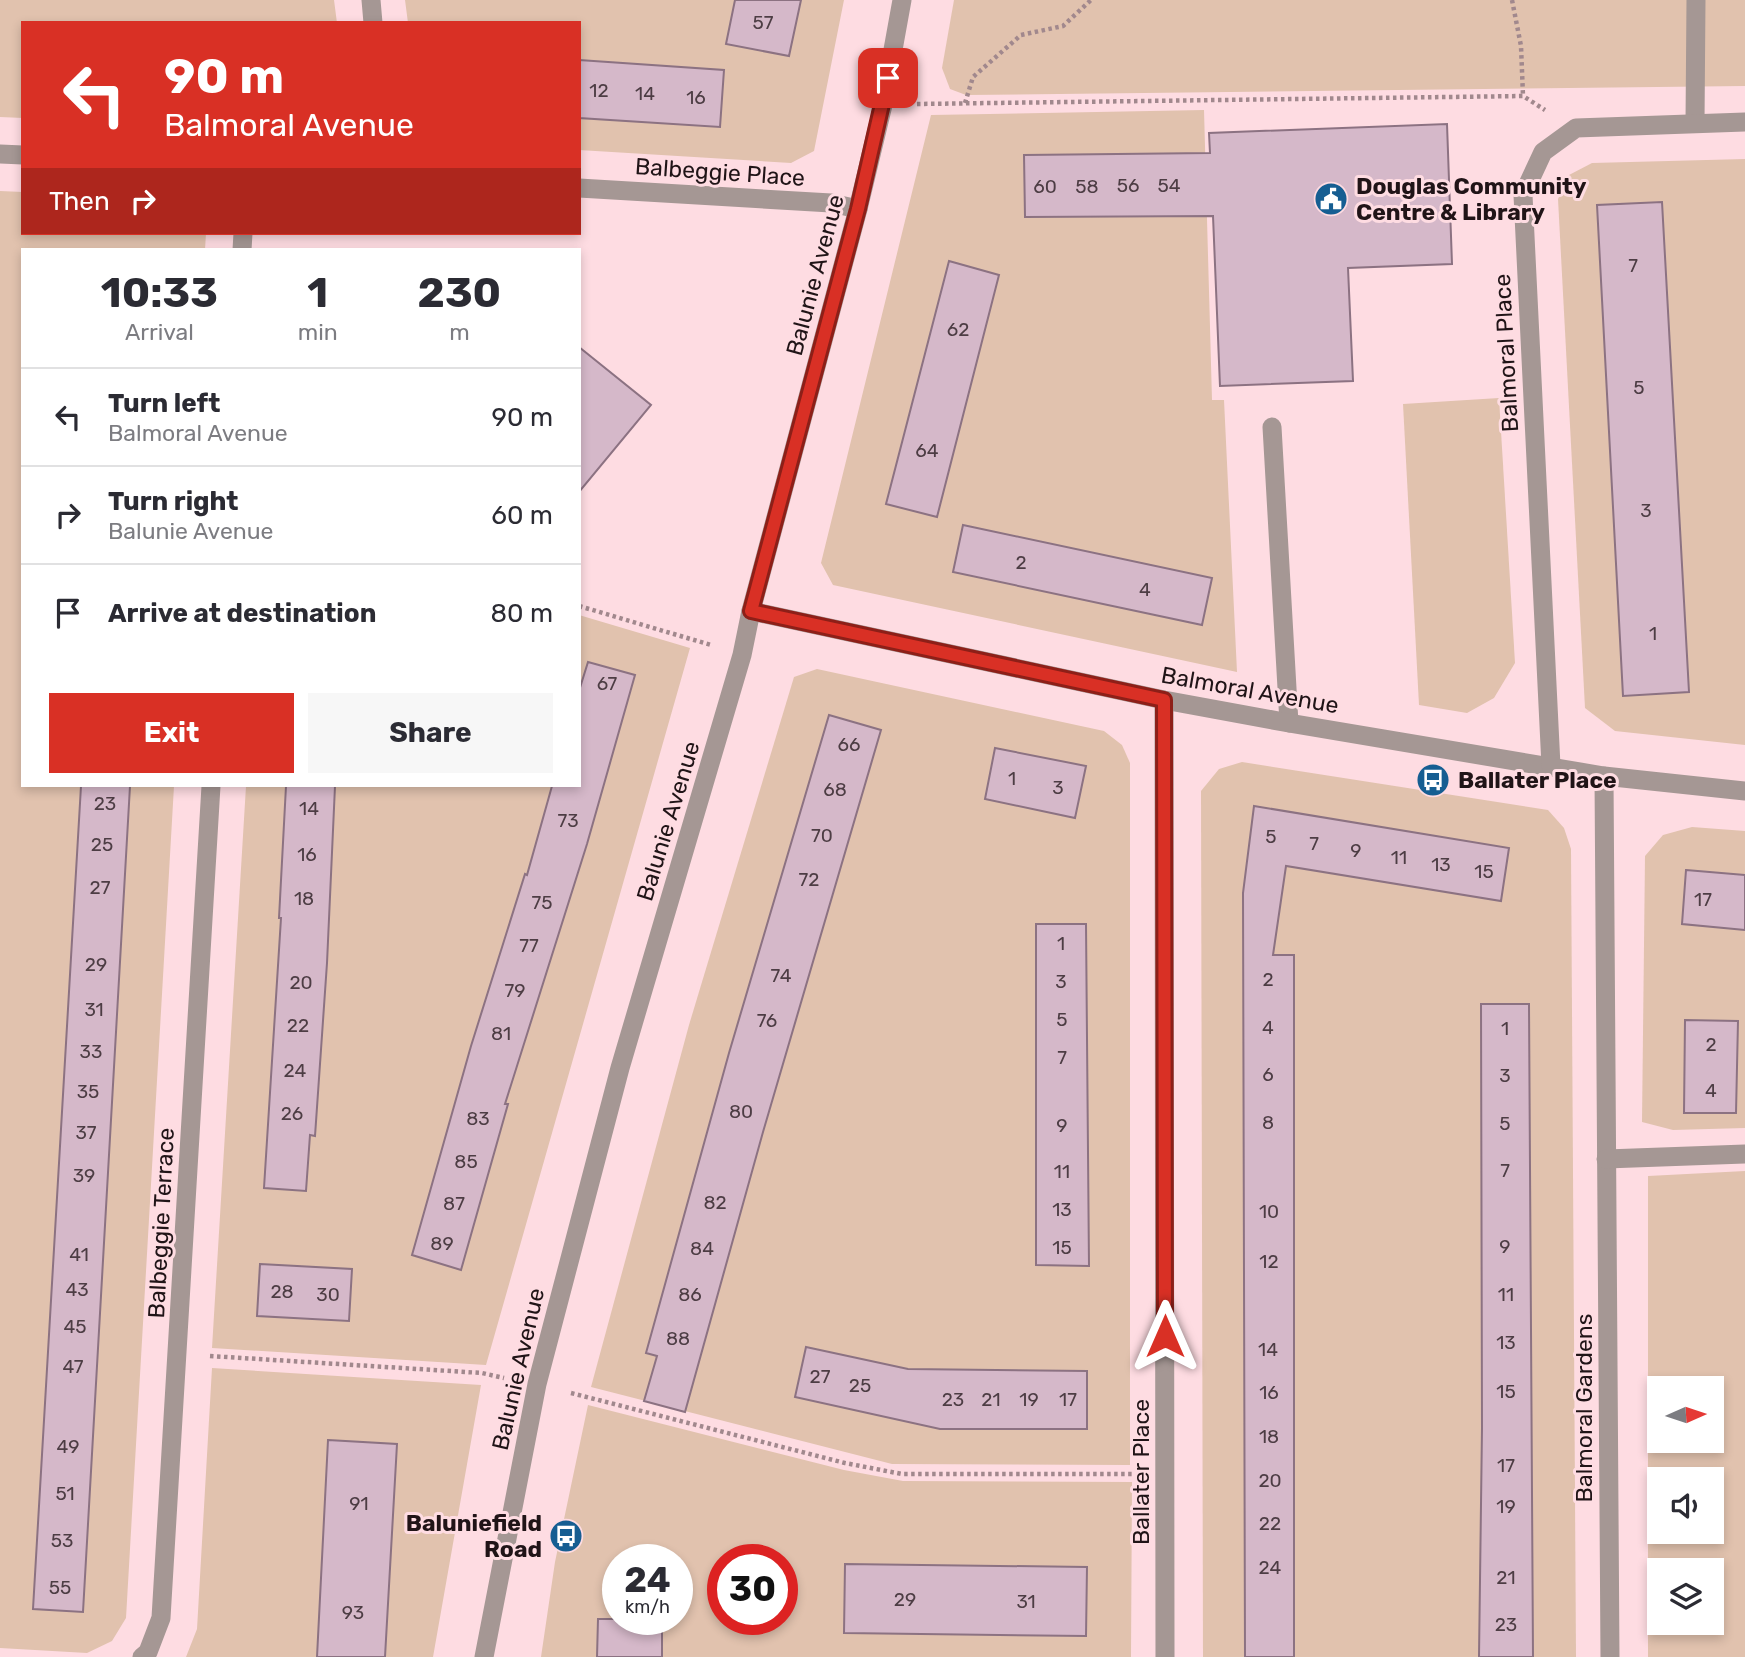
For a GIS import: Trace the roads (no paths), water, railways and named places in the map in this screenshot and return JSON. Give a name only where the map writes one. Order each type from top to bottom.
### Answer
[{"type":"street","points":[[371,0],[373,21]]},
{"type":"street","name":"Balunie Avenue","points":[[484,1657],[537,1384],[620,1068],[743,655],[751,611],[858,209],[883,105],[902,0]]},
{"type":"street","points":[[1696,0],[1695,123],[1745,122]]},
{"type":"street","name":"Balmoral Place","points":[[1550,766],[1523,195],[1543,152],[1576,128],[1695,123]]},
{"type":"street","points":[[0,154],[21,155]]},
{"type":"street","name":"Balbeggie Place","points":[[581,188],[831,203],[858,209]]},
{"type":"street","points":[[1272,427],[1289,723]]},
{"type":"street","name":"Balmoral Avenue","points":[[751,611],[1164,700],[1289,723],[1604,776],[1745,790]]},
{"type":"street","name":"Ballater Place","points":[[1164,700],[1165,1657]]},
{"type":"street","name":"Balmoral Gardens","points":[[1604,776],[1610,1657]]},
{"type":"street","name":"Balbeggie Terrace","points":[[142,1657],[148,1652],[162,1618],[211,787]]},
{"type":"street","points":[[1606,1159],[1745,1154]]},
{"type":"place","name":"Douglas Community Centre & Library","points":[[1331,199]]},
{"type":"place","name":"Ballater Place","points":[[1433,780]]},
{"type":"place","name":"Baluniefield Road","points":[[566,1536]]}]
